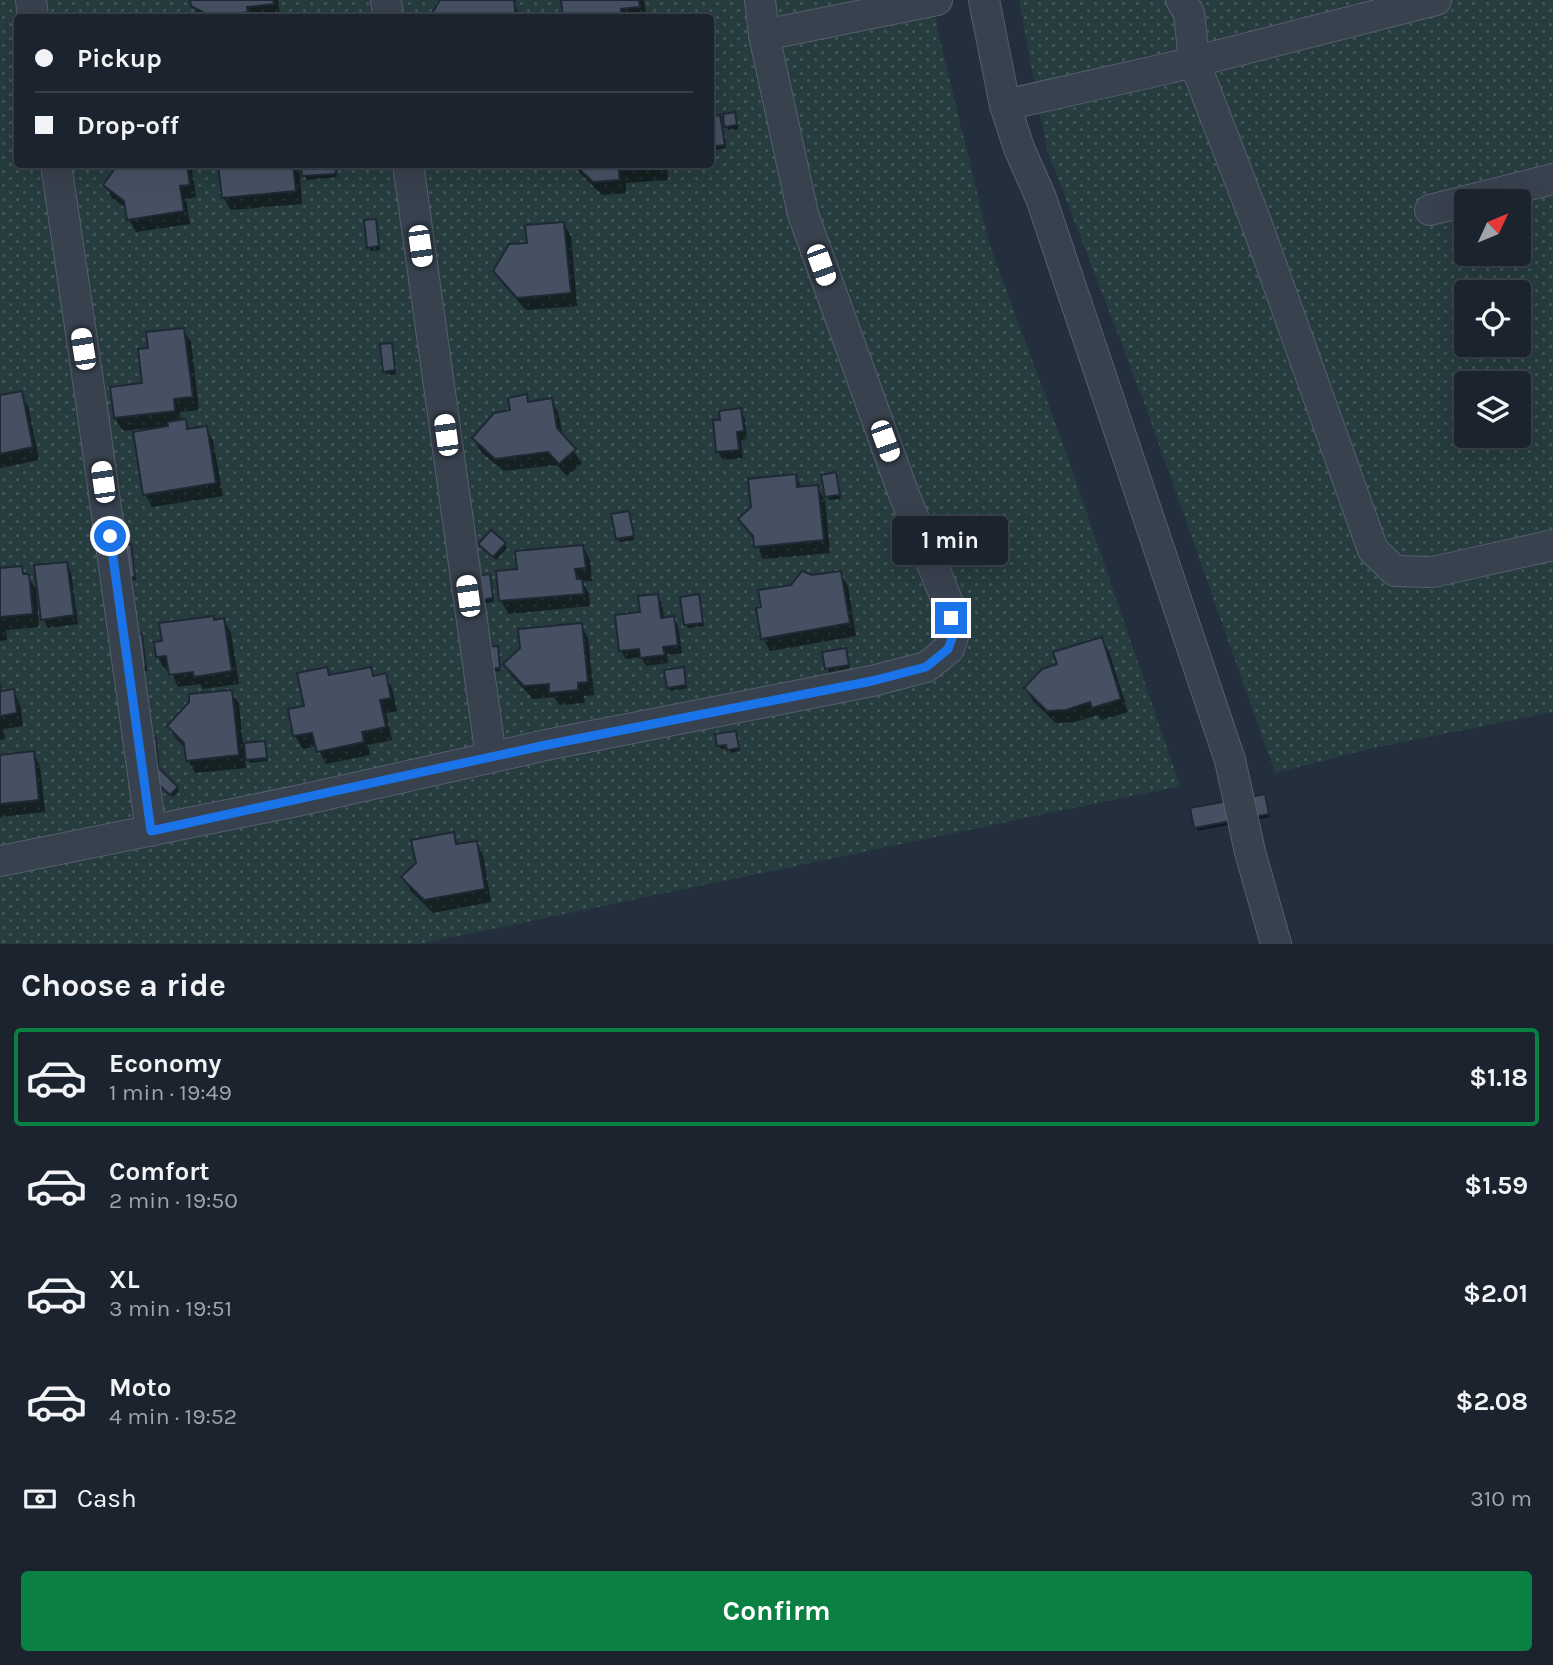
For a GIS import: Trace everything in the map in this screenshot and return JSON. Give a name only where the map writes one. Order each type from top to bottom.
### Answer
[{"type":"street","points":[[0,861],[491,757],[872,681],[926,667],[948,649],[954,633],[948,603],[903,492],[803,214],[764,35],[760,0]]},
{"type":"street","points":[[764,35],[937,0]]},
{"type":"street","points":[[984,0],[1005,105],[1019,148],[1041,198],[1230,760],[1250,852],[1276,944]]},
{"type":"street","points":[[1181,0],[1189,13],[1194,61],[1256,222],[1373,550],[1395,571],[1433,572],[1553,545]]},
{"type":"street","points":[[1005,105],[1436,0]]},
{"type":"street","points":[[57,168],[151,831]]},
{"type":"street","points":[[409,168],[491,757]]},
{"type":"street","points":[[1430,210],[1553,180]]},
{"type":"green space","points":[[0,0],[934,0],[938,32],[990,246],[1066,452],[1180,786],[420,944],[0,944]]},
{"type":"green space","points":[[1019,0],[1553,0],[1553,712],[1373,748],[1275,773],[1144,402],[1047,150]]},
{"type":"building","points":[[190,0],[273,0],[274,4],[247,7],[248,12],[237,14],[206,14],[191,6]]},
{"type":"building","points":[[440,0],[514,0],[516,14],[431,14]]},
{"type":"building","points":[[561,0],[639,0],[640,7],[621,9],[622,14],[563,14]]},
{"type":"building","points":[[735,112],[737,125],[724,127],[723,114]]},
{"type":"building","points":[[720,115],[725,145],[714,146],[714,116]]},
{"type":"building","points":[[115,168],[188,168],[190,185],[180,186],[184,211],[127,220],[124,201],[103,185]]},
{"type":"building","points":[[218,168],[293,168],[296,191],[222,198]]},
{"type":"building","points":[[301,168],[335,168],[336,174],[302,176]]},
{"type":"building","points":[[578,168],[651,168],[619,171],[620,180],[593,182]]},
{"type":"building","points":[[376,219],[379,246],[367,248],[364,220]]},
{"type":"building","points":[[564,222],[571,293],[517,298],[493,271],[509,244],[527,243],[525,225]]},
{"type":"building","points":[[184,328],[193,397],[174,399],[175,411],[114,418],[110,387],[142,383],[138,349],[148,348],[146,332]]},
{"type":"building","points":[[392,343],[395,370],[383,372],[380,344]]},
{"type":"building","points":[[22,391],[33,447],[0,454],[0,395]]},
{"type":"building","points":[[527,394],[528,402],[552,398],[557,428],[576,449],[559,464],[548,452],[495,459],[472,438],[494,413],[510,410],[508,398]]},
{"type":"building","points":[[741,408],[744,431],[737,432],[739,450],[716,452],[713,420],[720,420],[719,411]]},
{"type":"building","points":[[186,419],[187,429],[207,426],[216,483],[143,495],[133,432],[168,426],[167,422]]},
{"type":"building","points":[[836,472],[840,495],[825,497],[821,475]]},
{"type":"building","points":[[796,474],[797,487],[818,485],[824,540],[754,547],[753,536],[738,519],[751,507],[748,479]]},
{"type":"building","points":[[629,511],[634,536],[616,539],[611,514]]},
{"type":"building","points":[[491,530],[506,543],[493,557],[478,544]]},
{"type":"building","points":[[131,544],[135,577],[122,578],[118,545]]},
{"type":"building","points":[[583,545],[586,568],[575,569],[577,579],[582,579],[584,594],[499,601],[496,571],[517,569],[515,551]]},
{"type":"building","points":[[67,562],[74,615],[41,620],[34,565]]},
{"type":"building","points":[[22,566],[23,574],[29,574],[33,614],[0,617],[0,568]]},
{"type":"building","points":[[802,571],[812,575],[841,571],[850,623],[761,639],[756,608],[761,607],[758,590],[791,585]]},
{"type":"building","points":[[490,574],[493,598],[478,600],[474,576]]},
{"type":"building","points":[[658,594],[661,618],[674,616],[678,645],[663,647],[665,655],[640,658],[639,649],[619,651],[615,615],[640,612],[638,596]]},
{"type":"building","points":[[699,594],[703,623],[684,625],[680,597]]},
{"type":"building","points":[[214,616],[214,620],[224,618],[232,671],[194,677],[193,672],[169,675],[166,656],[156,657],[154,642],[162,641],[159,623]]},
{"type":"building","points":[[582,623],[588,682],[578,683],[578,690],[549,693],[549,684],[524,686],[503,664],[520,648],[518,629]]},
{"type":"building","points":[[142,634],[146,667],[133,669],[129,636]]},
{"type":"building","points":[[1102,637],[1121,699],[1092,708],[1090,702],[1066,710],[1047,711],[1024,688],[1042,669],[1057,664],[1053,652]]},
{"type":"building","points":[[498,646],[500,668],[485,669],[483,647]]},
{"type":"building","points":[[846,648],[849,665],[825,669],[822,652]]},
{"type":"building","points":[[327,667],[329,675],[371,667],[373,676],[386,673],[391,698],[380,700],[386,727],[362,732],[364,742],[317,752],[312,733],[293,736],[288,709],[304,706],[297,673]]},
{"type":"building","points":[[684,667],[686,685],[667,688],[664,670]]},
{"type":"building","points":[[0,683],[1,691],[14,689],[17,713],[0,716]]},
{"type":"building","points":[[232,690],[239,755],[186,761],[184,743],[167,726],[189,702],[189,694]]},
{"type":"building","points":[[736,731],[739,748],[727,750],[726,745],[717,746],[715,734]]},
{"type":"building","points":[[156,738],[158,761],[147,763],[145,739]]},
{"type":"building","points":[[265,741],[267,758],[246,760],[244,743]]},
{"type":"building","points":[[34,751],[39,800],[0,804],[0,755]]},
{"type":"building","points":[[159,768],[178,787],[170,795],[150,777]]},
{"type":"building","points":[[1265,794],[1269,814],[1194,828],[1190,808]]},
{"type":"building","points":[[454,832],[456,844],[477,841],[485,889],[424,900],[401,877],[416,863],[411,840]]},
{"type":"route","points":[[110,536],[151,831],[546,745],[872,681],[926,667],[948,649],[954,633],[951,618]]}]
